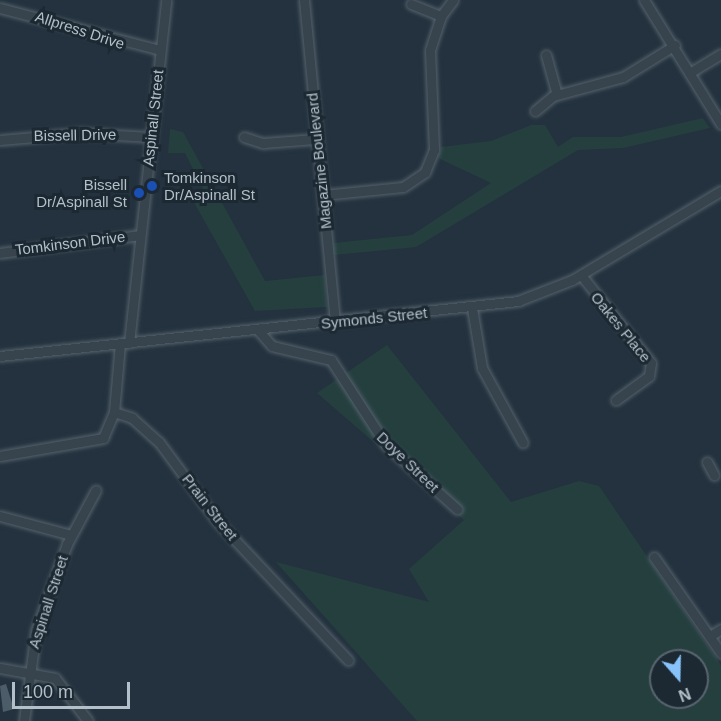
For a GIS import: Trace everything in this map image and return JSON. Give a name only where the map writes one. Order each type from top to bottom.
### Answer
[{"type":"street","name":"Aspinall Street","points":[[124,343],[140,235],[166,0]]},
{"type":"street","name":"Magazine Boulevard","points":[[304,0],[315,139],[323,195],[335,322]]},
{"type":"street","points":[[323,195],[403,187],[425,172],[434,150],[430,50],[441,16],[453,0]]},
{"type":"street","points":[[644,0],[675,45],[721,124]]},
{"type":"street","points":[[411,4],[441,16]]},
{"type":"street","name":"Allpress Drive","points":[[0,8],[160,50]]},
{"type":"street","points":[[536,111],[557,95],[623,77],[675,45]]},
{"type":"street","points":[[691,72],[721,54]]},
{"type":"street","points":[[546,55],[557,95]]},
{"type":"street","name":"Bissell Drive","points":[[0,141],[81,133],[151,137]]},
{"type":"street","points":[[244,137],[263,143],[315,139]]},
{"type":"street","name":"Symonds Street","points":[[0,356],[471,308],[532,297],[581,275],[721,191]]},
{"type":"street","name":"Tomkinson Drive","points":[[0,253],[140,235]]},
{"type":"street","name":"Oakes Place","points":[[581,275],[651,363],[649,376],[616,400]]},
{"type":"street","points":[[471,308],[482,368],[523,443]]},
{"type":"street","name":"Doye Street","points":[[258,330],[273,346],[331,360],[386,444],[457,509]]},
{"type":"street","points":[[0,456],[98,440],[106,435],[114,412],[124,343]]},
{"type":"street","name":"Prain Street","points":[[114,412],[132,417],[159,442],[218,522],[348,660]]},
{"type":"street","points":[[711,469],[721,461]]},
{"type":"street","name":"Aspinall Street","points":[[24,721],[36,630],[71,535],[96,490]]},
{"type":"street","points":[[0,516],[71,535]]},
{"type":"street","points":[[654,556],[720,648]]},
{"type":"street","points":[[710,636],[721,629]]},
{"type":"street","points":[[0,668],[29,671],[61,683],[88,721]]},
{"type":"green space","points":[[703,118],[710,128],[623,148],[578,150],[416,247],[334,255],[333,243],[412,235],[491,183],[438,158],[441,147],[491,141],[531,125],[545,125],[558,147],[573,137],[621,137]]},
{"type":"green space","points":[[170,129],[183,132],[265,281],[325,275],[327,307],[255,311],[191,197],[203,189],[185,153],[168,153]]},
{"type":"green space","points":[[387,345],[511,502],[579,481],[599,486],[721,665],[721,721],[417,721],[276,562],[429,602],[409,569],[464,520],[317,393]]},
{"type":"building","points":[[6,684],[14,709],[3,712],[0,686]]},
{"type":"place","name":"Tomkinson Dr/Aspinall St","points":[[152,186]]},
{"type":"place","name":"Bissell Dr/Aspinall St","points":[[139,193]]}]
